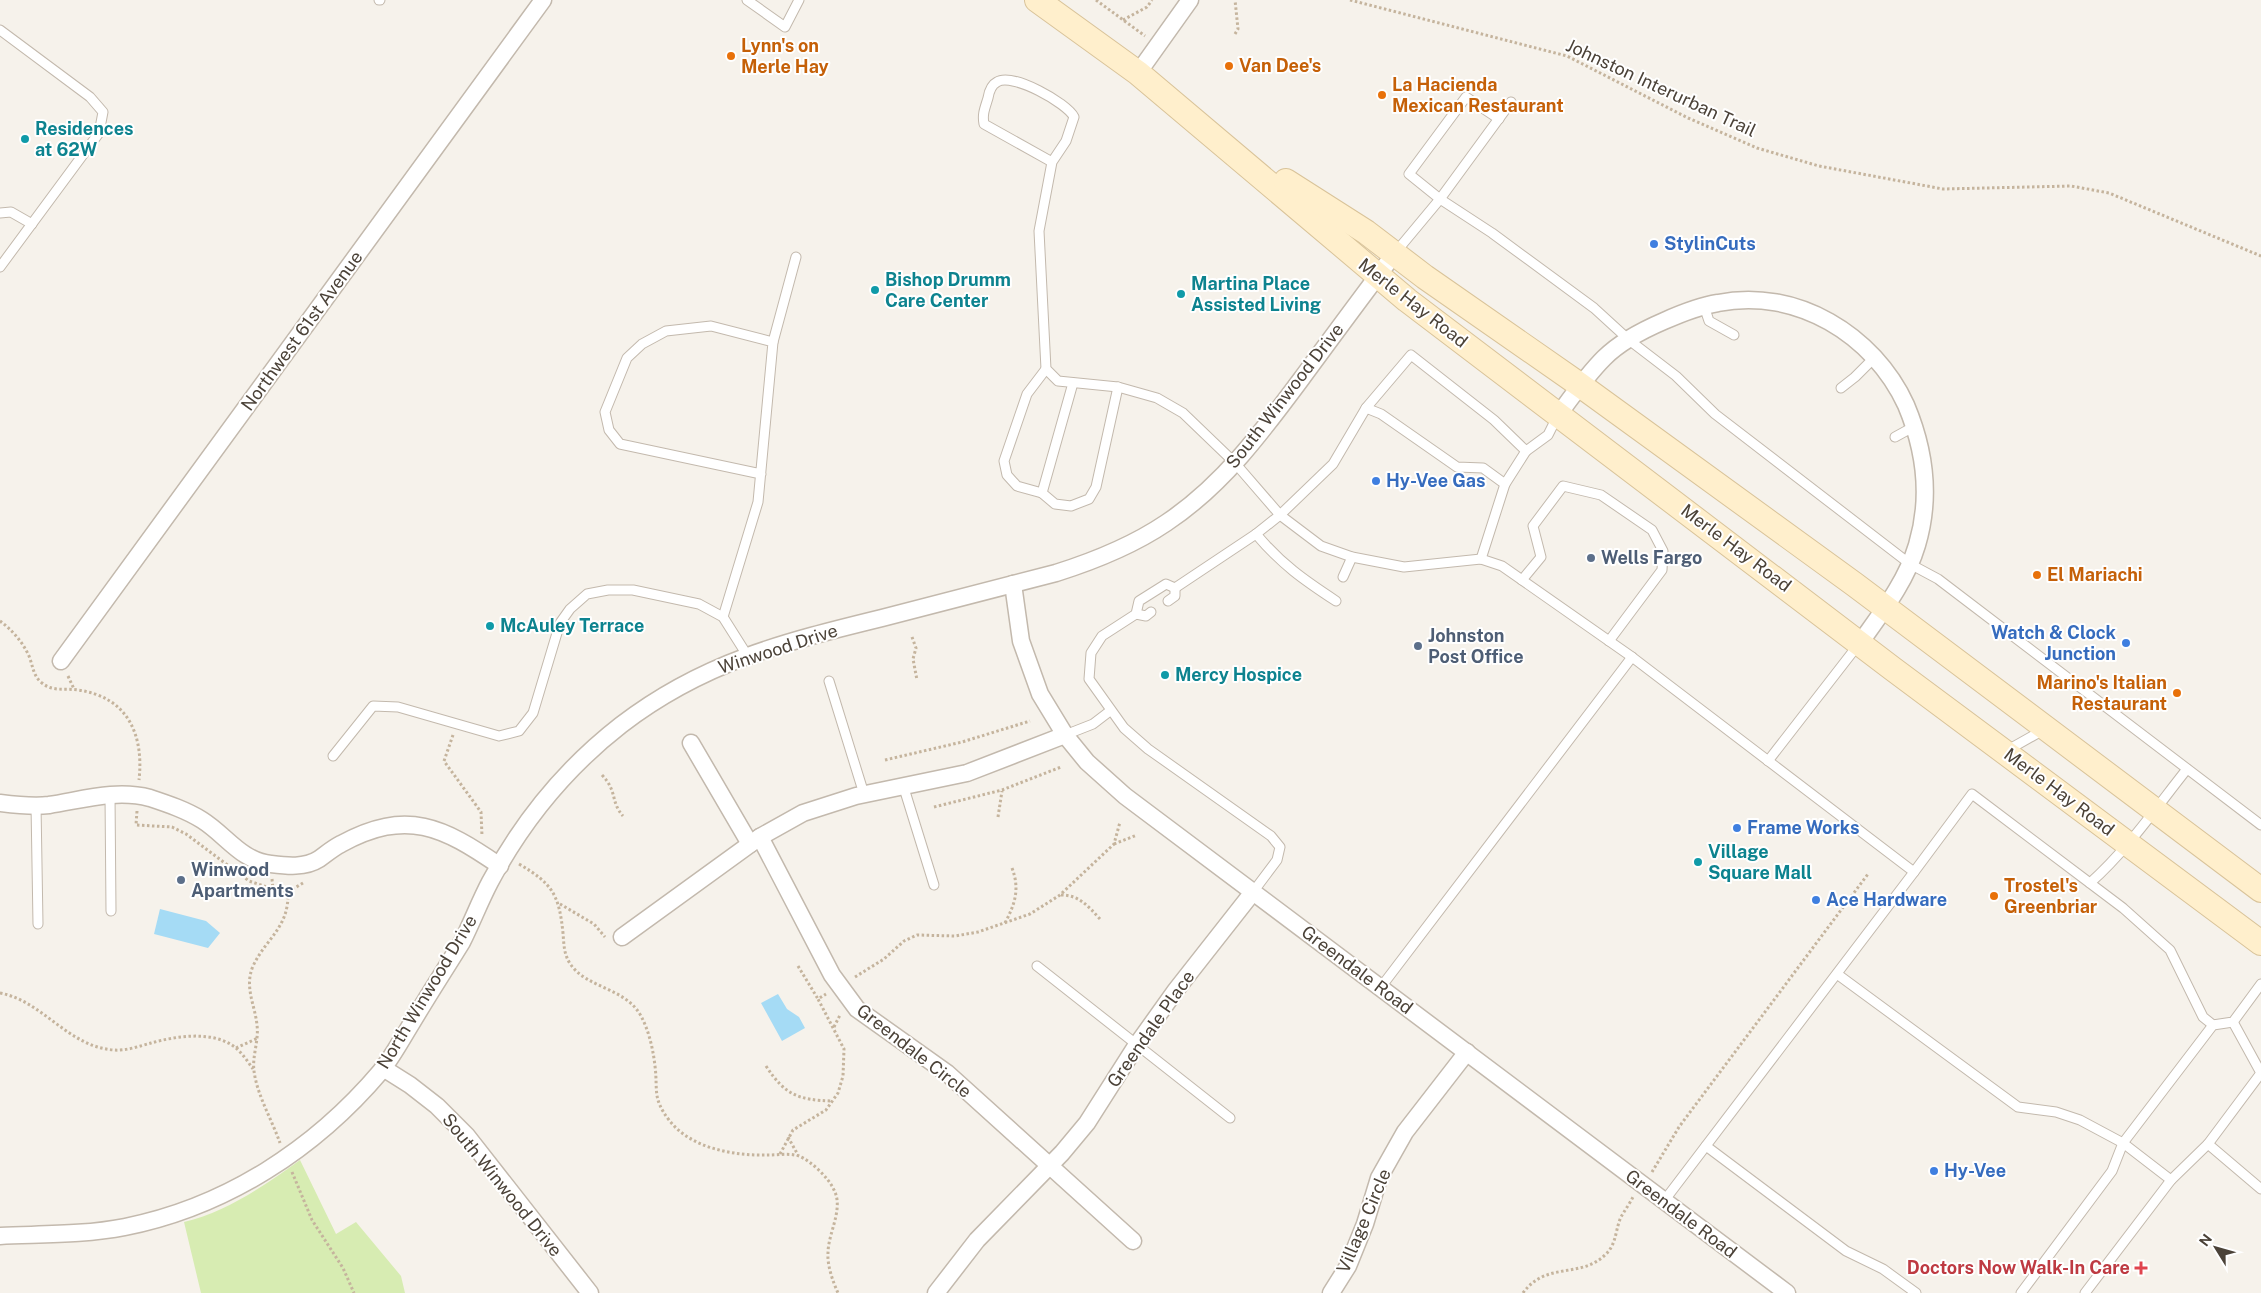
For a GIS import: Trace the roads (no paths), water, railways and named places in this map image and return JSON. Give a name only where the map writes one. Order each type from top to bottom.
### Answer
[{"type":"main road","name":"Merle Hay Road","points":[[1038,0],[1138,73],[1378,275],[1860,643],[2261,943]]},
{"type":"main road","name":"Merle Hay Road","points":[[1220,141],[1366,232],[1580,385],[1885,608],[2261,890]]},
{"type":"street","name":"Northwest 61st Avenue","points":[[60,661],[542,0]]},
{"type":"street","points":[[1138,73],[1190,0]]},
{"type":"street","name":"South Winwood Drive","points":[[908,611],[1013,584],[1094,560],[1131,544],[1166,524],[1198,500],[1254,442],[1395,254]]},
{"type":"street","points":[[1559,414],[1580,385],[1604,358],[1645,329],[1704,306],[1720,302],[1757,301],[1794,307],[1811,313],[1844,330],[1875,357],[1896,384],[1915,426],[1924,462],[1925,504],[1917,545],[1910,564],[1885,608],[1860,643]]},
{"type":"street","name":"Greendale Road","points":[[1013,584],[1024,650],[1040,694],[1065,734],[1087,762],[1125,796],[1381,987],[1783,1292]]},
{"type":"street","name":"Winwood Drive","points":[[525,826],[549,794],[583,758],[621,726],[662,697],[705,672],[747,655],[799,639],[908,611]]},
{"type":"street","points":[[622,937],[755,840],[803,813],[864,794],[967,773],[1065,734]]},
{"type":"street","name":"Greendale Circle","points":[[691,743],[755,840],[838,986],[856,1009],[947,1073],[1050,1166]]},
{"type":"street","points":[[0,803],[36,805],[110,795],[138,797],[178,807],[204,821],[241,853],[262,863],[293,866],[317,860],[339,844],[371,829],[406,824],[441,830],[503,861]]},
{"type":"street","name":"North Winwood Drive","points":[[0,1236],[83,1233],[125,1227],[164,1217],[207,1202],[243,1185],[312,1140],[355,1100],[383,1068],[463,940],[503,861],[525,826]]},
{"type":"street","name":"Greendale Place","points":[[936,1293],[977,1240],[1050,1166],[1087,1123],[1136,1046],[1176,990],[1253,892]]},
{"type":"street","name":"Village Circle","points":[[1331,1293],[1348,1266],[1365,1224],[1379,1178],[1405,1132],[1467,1052]]},
{"type":"street","name":"South Winwood Drive","points":[[383,1068],[430,1101],[467,1136],[590,1293]]},
{"type":"street","points":[[1050,1166],[1133,1241]]},
{"type":"lane","points":[[747,0],[785,27],[798,0]]},
{"type":"lane","points":[[0,30],[90,96],[103,112],[99,133],[0,266]]},
{"type":"lane","points":[[1052,162],[984,124],[982,114],[990,88],[997,81],[1004,80],[1022,83],[1044,94],[1071,110],[1074,123],[1066,141],[1052,162],[1039,231],[1046,370],[1027,394],[1004,461],[1007,475],[1017,486],[1042,493],[1055,504],[1071,506],[1089,499],[1096,487],[1118,388]]},
{"type":"lane","points":[[1499,119],[1466,96],[1409,174],[1440,199],[1492,233],[1594,308],[1629,340],[1676,376],[1715,414],[1910,564],[1938,579],[2261,825]]},
{"type":"lane","points":[[1395,254],[1440,199],[1511,102]]},
{"type":"lane","points":[[0,213],[11,212],[32,224]]},
{"type":"lane","points":[[722,617],[758,502],[773,342],[796,258]]},
{"type":"lane","points":[[1704,306],[1709,321],[1734,335]]},
{"type":"lane","points":[[761,474],[620,444],[609,430],[605,412],[627,358],[642,344],[666,331],[711,326],[773,342]]},
{"type":"lane","points":[[1175,588],[1256,534],[1280,515],[1333,464],[1366,408],[1410,355],[1494,420],[1526,451]]},
{"type":"lane","points":[[1841,388],[1875,357]]},
{"type":"lane","points":[[1046,370],[1058,381],[1118,388],[1157,398],[1183,412],[1235,463],[1280,515],[1321,546],[1352,557],[1404,567],[1481,559],[1502,566],[1632,657],[1914,872]]},
{"type":"lane","points":[[1042,493],[1073,383]]},
{"type":"lane","points":[[1366,408],[1381,414],[1457,467],[1483,468],[1505,484]]},
{"type":"lane","points":[[1481,559],[1505,484],[1526,451],[1548,435],[1559,414]]},
{"type":"lane","points":[[1895,437],[1915,426]]},
{"type":"lane","points":[[1522,580],[1541,557],[1533,526],[1563,486],[1601,495],[1652,530],[1663,551],[1662,570],[1609,641]]},
{"type":"lane","points":[[1256,534],[1276,558],[1298,576],[1336,601]]},
{"type":"lane","points":[[1343,577],[1352,557]]},
{"type":"lane","points":[[1175,588],[1166,584],[1139,601],[1136,614],[1102,636],[1091,653],[1089,680],[1124,728],[1148,749],[1271,836],[1280,847],[1277,860],[1253,892]]},
{"type":"lane","points":[[1168,601],[1176,596],[1175,588]]},
{"type":"lane","points":[[333,756],[373,706],[398,707],[499,736],[519,730],[533,713],[560,623],[570,609],[587,594],[608,590],[633,590],[699,604],[722,617],[747,655]]},
{"type":"lane","points":[[1136,614],[1146,616],[1152,612]]},
{"type":"lane","points":[[1768,761],[1860,643]]},
{"type":"lane","points":[[1381,987],[1632,657]]},
{"type":"lane","points":[[829,681],[864,794]]},
{"type":"lane","points":[[1065,734],[1093,724],[1110,711]]},
{"type":"lane","points":[[2006,752],[2046,728]]},
{"type":"lane","points":[[2090,883],[2128,843],[2187,768]]},
{"type":"lane","points":[[903,785],[934,884]]},
{"type":"lane","points":[[1664,1201],[1972,794],[2123,908],[2170,950],[2203,1017],[2213,1025]]},
{"type":"lane","points":[[110,795],[111,911]]},
{"type":"lane","points":[[36,805],[38,924]]},
{"type":"lane","points":[[1037,966],[1136,1046],[1230,1118]]},
{"type":"lane","points":[[1837,974],[2018,1107],[2056,1112],[2080,1120],[2123,1143],[2171,1180]]},
{"type":"lane","points":[[2021,1293],[2112,1171],[2123,1143],[2213,1025],[2233,1022],[2261,984]]},
{"type":"lane","points":[[2085,1293],[2171,1180],[2208,1144],[2261,1073],[2233,1022]]},
{"type":"lane","points":[[2208,1144],[2261,1189]]},
{"type":"lane","points":[[1706,1146],[1846,1251],[1884,1269],[1916,1293]]},
{"type":"water","points":[[160,909],[206,921],[220,933],[208,948],[154,934]]},
{"type":"water","points":[[778,994],[787,1009],[799,1017],[805,1028],[782,1041],[761,1003]]},
{"type":"place","name":"Lynn's on Merle Hay","points":[[731,56]]},
{"type":"place","name":"Van Dee's","points":[[1229,66]]},
{"type":"place","name":"La Hacienda Mexican Restaurant","points":[[1382,95]]},
{"type":"place","name":"Residences at 62W","points":[[25,139]]},
{"type":"place","name":"StylinCuts","points":[[1654,244]]},
{"type":"place","name":"Bishop Drumm Care Center","points":[[875,290]]},
{"type":"place","name":"Martina Place Assisted Living","points":[[1181,294]]},
{"type":"place","name":"Hy-Vee Gas","points":[[1376,481]]},
{"type":"place","name":"Wells Fargo","points":[[1591,558]]},
{"type":"place","name":"El Mariachi","points":[[2037,575]]},
{"type":"place","name":"McAuley Terrace","points":[[490,626]]},
{"type":"place","name":"Watch & Clock Junction","points":[[2126,643]]},
{"type":"place","name":"Johnston Post Office","points":[[1418,646]]},
{"type":"place","name":"Mercy Hospice","points":[[1165,675]]},
{"type":"place","name":"Marino's Italian Restaurant","points":[[2177,693]]},
{"type":"place","name":"Frame Works","points":[[1737,828]]},
{"type":"place","name":"Village Square Mall","points":[[1698,862]]},
{"type":"place","name":"Winwood Apartments","points":[[181,880]]},
{"type":"place","name":"Trostel's Greenbriar","points":[[1994,896]]},
{"type":"place","name":"Ace Hardware","points":[[1816,900]]},
{"type":"place","name":"Hy-Vee","points":[[1934,1171]]},
{"type":"place","name":"Doctors Now Walk-In Care","points":[[2141,1268]]}]
